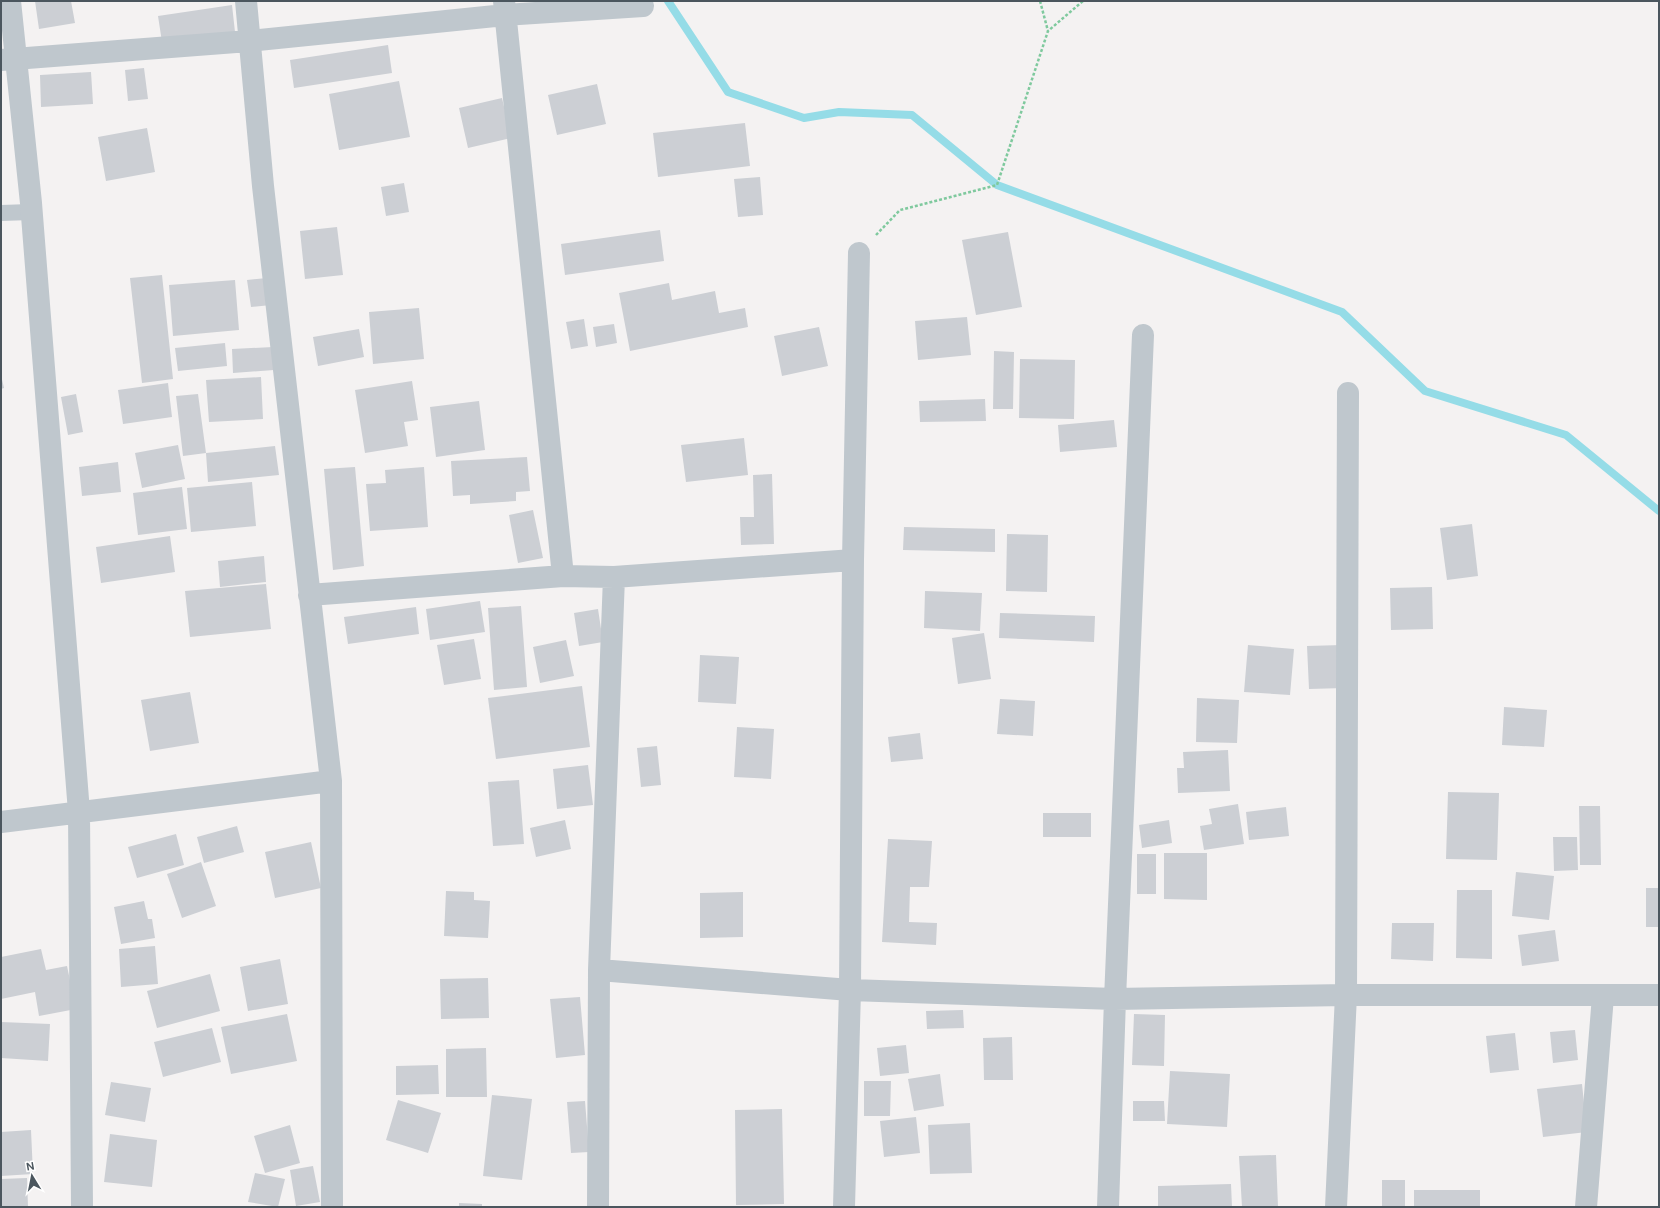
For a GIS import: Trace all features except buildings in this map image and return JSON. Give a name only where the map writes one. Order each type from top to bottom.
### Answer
[{"type":"street","points":[[10,1],[8,60],[31,212],[79,812],[82,1207]]},
{"type":"street","points":[[246,1],[263,186],[331,781],[332,1207]]},
{"type":"street","points":[[8,60],[250,41],[505,8],[643,6]]},
{"type":"street","points":[[505,8],[563,576]]},
{"type":"street","points":[[844,1207],[850,990],[852,560],[859,253]]},
{"type":"street","points":[[1108,1207],[1115,999],[1143,335]]},
{"type":"street","points":[[1336,1207],[1346,995],[1348,393]]},
{"type":"street","points":[[309,595],[563,576],[614,577],[852,560]]},
{"type":"street","points":[[598,1207],[599,970],[614,577]]},
{"type":"street","points":[[1,822],[331,781]]},
{"type":"street","points":[[599,970],[850,990],[1115,999],[1346,995],[1659,995]]},
{"type":"street","points":[[1586,1207],[1603,996]]},
{"type":"lane","points":[[1,213],[31,212]]},
{"type":"path","points":[[1040,1],[1048,31]]},
{"type":"path","points":[[859,253],[900,210],[997,185],[1048,31],[1083,1]]},
{"type":"waterway","points":[[668,1],[728,92],[804,118],[839,112],[912,115],[997,185],[1342,312],[1425,391],[1566,435],[1659,511]]}]
